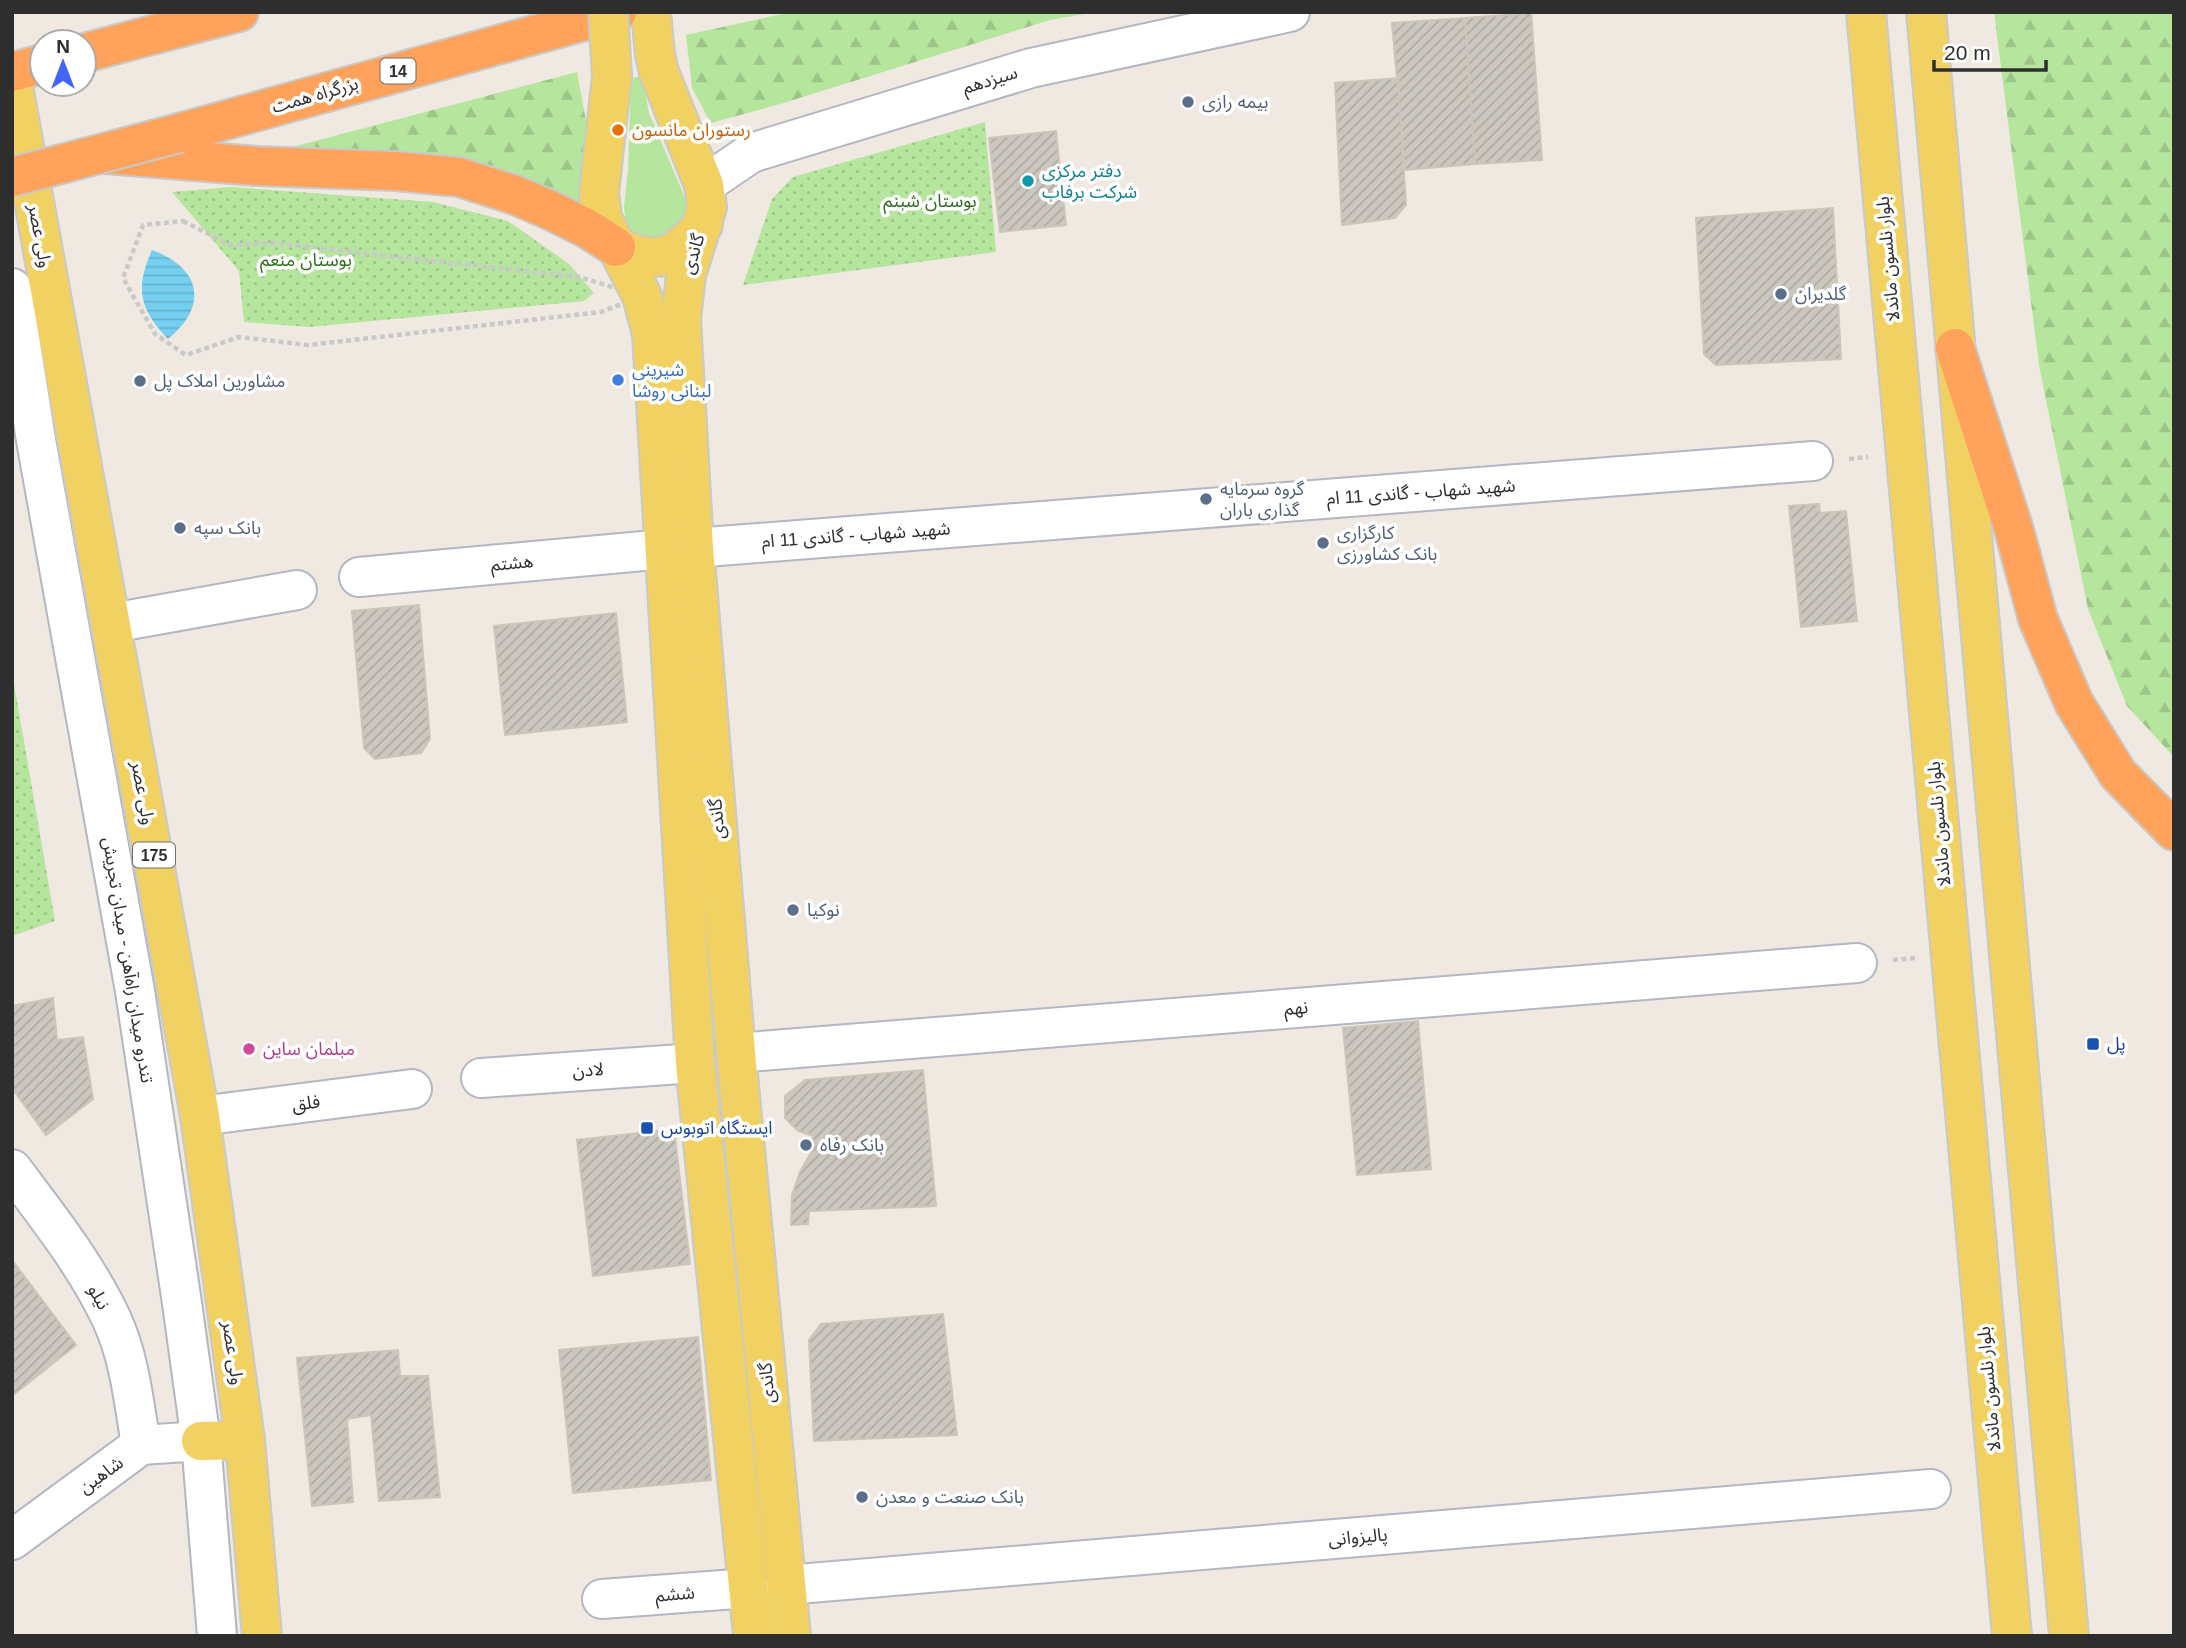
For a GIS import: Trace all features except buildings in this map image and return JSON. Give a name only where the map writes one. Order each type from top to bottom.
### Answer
[{"type":"highway","points":[[98,49],[239,12]]},
{"type":"highway","name":"بزرگراه همت","points":[[12,177],[617,12]]},
{"type":"highway","points":[[100,154],[459,177],[515,195],[550,210],[616,247]]},
{"type":"highway","points":[[1955,348],[2014,530],[2038,619],[2074,703],[2118,774],[2174,831]]},
{"type":"main road","name":"گاندی","points":[[608,12],[612,76],[599,193],[602,218],[642,296],[652,334],[736,1053],[791,1636]]},
{"type":"main road","name":"گاندی","points":[[651,12],[659,72],[704,185],[707,207],[685,275],[681,319],[679,548],[695,1063],[753,1636]]},
{"type":"main road","name":"بلوار نلسون ماندلا","points":[[1866,12],[2012,1636]]},
{"type":"main road","points":[[1926,12],[2069,1636]]},
{"type":"main road","name":"ولی عصر","points":[[12,80],[113,622],[200,1116],[245,1440],[262,1636]]},
{"type":"main road","points":[[616,247],[636,256],[656,259],[673,254],[703,225]]},
{"type":"main road","points":[[201,1441],[245,1440]]},
{"type":"main road","points":[[749,1588],[786,1585]]},
{"type":"street","name":"سیزدهم","points":[[704,185],[751,153],[1031,68],[1290,12]]},
{"type":"street","name":"تندرو میدان راه‌آهن - میدان تجریش","points":[[12,288],[36,440],[135,991],[201,1441],[217,1636]]},
{"type":"street","name":"شهید شهاب - گاندی 11 ام","points":[[679,548],[1813,461]]},
{"type":"street","name":"هشتم","points":[[359,577],[679,548]]},
{"type":"street","points":[[113,622],[298,590]]},
{"type":"street","name":"نهم","points":[[736,1053],[1857,964]]},
{"type":"street","name":"لادن","points":[[481,1077],[695,1063]]},
{"type":"street","name":"فلق","points":[[200,1116],[412,1089]]},
{"type":"street","name":"نیلو","points":[[13,1171],[64,1239],[113,1321],[126,1365],[141,1445]]},
{"type":"street","name":"شاهین","points":[[12,1540],[141,1445],[201,1441]]},
{"type":"street","name":"پالیزوانی","points":[[786,1585],[1931,1489]]},
{"type":"street","name":"ششم","points":[[602,1600],[749,1588]]},
{"type":"path","points":[[183,221],[230,245],[273,243],[579,277],[642,296],[601,312],[307,345],[239,337],[186,355],[155,334],[123,278],[143,225],[183,221]]},
{"type":"path","points":[[1813,461],[1905,454]]},
{"type":"path","points":[[1857,964],[1950,955]]},
{"type":"green space","points":[[791,12],[1096,12],[1050,20],[711,123],[692,88],[686,35]]},
{"type":"green space","points":[[1994,12],[2174,12],[2174,757],[2127,706],[2088,609],[2039,365]]},
{"type":"green space","points":[[577,72],[591,148],[577,210],[258,156]]},
{"type":"green space","points":[[642,76],[649,113],[688,205],[683,228],[655,241],[635,236],[626,224],[624,208],[631,78]]},
{"type":"green space","name":"بوستان شبنم","points":[[985,122],[996,252],[743,285],[772,199],[793,177]]},
{"type":"green space","name":"بوستان منعم","points":[[232,187],[433,202],[508,221],[569,264],[594,293],[584,301],[309,327],[244,322],[239,271],[172,192]]},
{"type":"green space","points":[[12,672],[55,921],[12,936]]},
{"type":"water","points":[[152,250],[181,267],[194,289],[190,314],[168,339],[151,318],[143,298],[143,276]]},
{"type":"place","name":"بیمه رازی","points":[[1188,102]]},
{"type":"place","name":"رستوران مانسون","points":[[618,130]]},
{"type":"place","name":"دفتر مرکزی شرکت برفاب","points":[[1028,181]]},
{"type":"place","name":"گلدیران","points":[[1781,294]]},
{"type":"place","name":"شیرینی لبنانی روشا","points":[[618,380]]},
{"type":"place","name":"مشاورین املاک پل","points":[[140,381]]},
{"type":"place","name":"گروه سرمایه گذاری باران","points":[[1206,499]]},
{"type":"place","name":"بانک سپه","points":[[180,528]]},
{"type":"place","name":"کارگزاری بانک کشاورزی","points":[[1323,543]]},
{"type":"place","name":"نوکیا","points":[[793,910]]},
{"type":"place","name":"پل","points":[[2093,1044]]},
{"type":"place","name":"مبلمان ساین","points":[[249,1049]]},
{"type":"place","name":"ایستگاه اتوبوس","points":[[647,1128]]},
{"type":"place","name":"بانک رفاه","points":[[806,1145]]},
{"type":"place","name":"بانک صنعت و معدن","points":[[862,1497]]}]
